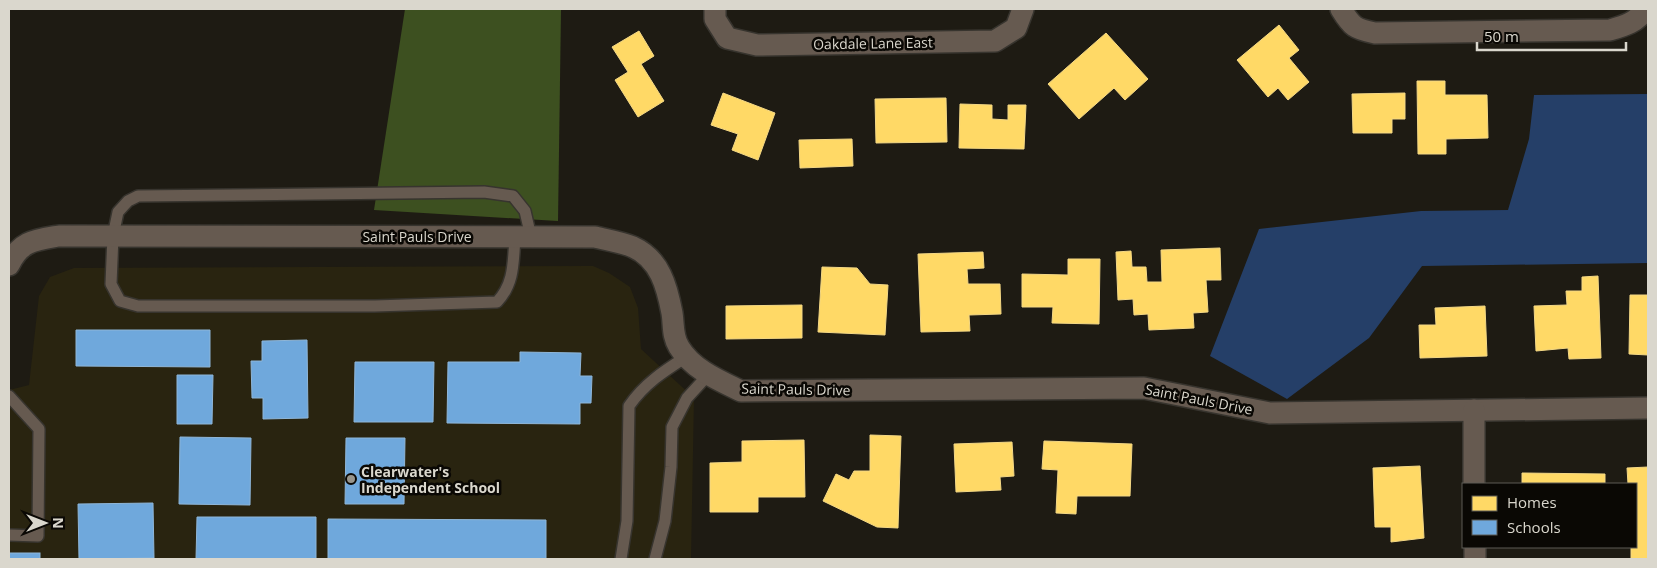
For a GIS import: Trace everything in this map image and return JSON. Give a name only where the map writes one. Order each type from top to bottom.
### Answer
[{"type":"street","name":"Oakdale Lane East","points":[[715,9],[715,19],[728,38],[757,46],[995,41],[1020,18]]},
{"type":"street","points":[[1344,14],[1358,30],[1375,33],[1610,30],[1629,24],[1643,13],[1645,9]]},
{"type":"street","name":"Saint Pauls Drive","points":[[9,265],[14,253],[31,241],[59,236],[595,237],[634,248],[654,262],[665,282],[672,315],[674,337],[679,348],[686,357],[708,375],[741,391],[1144,388],[1270,413],[1648,408]]},
{"type":"street","points":[[1474,410],[1474,483]]},
{"type":"lane","points":[[484,192],[513,196],[525,211],[523,237],[505,293],[497,302],[375,306],[138,306],[120,301],[112,284],[113,236],[118,212],[128,201],[138,196],[484,192]]},
{"type":"lane","points":[[621,559],[627,521],[629,406],[637,394],[657,375],[686,357]]},
{"type":"lane","points":[[655,559],[665,521],[671,467],[672,427],[687,398],[708,375]]},
{"type":"lane","points":[[9,396],[40,429],[38,536],[9,535]]},
{"type":"shaded area","name":"Clearwater's Independent School","points":[[593,266],[609,273],[630,287],[638,308],[641,349],[694,398],[691,559],[9,559],[9,390],[29,385],[39,296],[50,277],[74,268]]},
{"type":"green space","points":[[405,9],[561,9],[558,221],[374,210]]},
{"type":"water","points":[[1648,94],[1648,263],[1422,266],[1369,338],[1287,399],[1210,356],[1259,229],[1421,211],[1508,210],[1529,139],[1534,95]]},
{"type":"building: Homes","points":[[1279,25],[1299,50],[1289,58],[1309,82],[1288,100],[1278,88],[1268,97],[1237,60]]},
{"type":"building: Homes","points":[[639,31],[654,56],[641,64],[664,101],[638,117],[615,80],[628,72],[612,47]]},
{"type":"building: Homes","points":[[1106,33],[1148,79],[1125,100],[1114,88],[1079,119],[1048,84]]},
{"type":"building: Homes","points":[[1417,81],[1445,81],[1445,95],[1487,95],[1488,138],[1446,139],[1446,154],[1418,154]]},
{"type":"building: Homes","points":[[723,93],[775,113],[758,160],[732,150],[738,134],[711,125]]},
{"type":"building: Homes","points":[[1405,93],[1405,119],[1392,119],[1392,133],[1353,133],[1352,94]]},
{"type":"building: Homes","points":[[946,98],[947,142],[876,143],[875,99]]},
{"type":"building: Homes","points":[[960,104],[992,105],[992,119],[1008,120],[1008,105],[1026,105],[1024,149],[959,148]]},
{"type":"building: Homes","points":[[852,139],[853,166],[800,168],[799,140]]},
{"type":"building: Homes","points":[[1220,248],[1221,280],[1206,280],[1208,312],[1193,313],[1194,328],[1149,330],[1148,314],[1134,315],[1133,299],[1118,300],[1116,252],[1131,251],[1132,267],[1146,267],[1147,282],[1162,282],[1161,250]]},
{"type":"building: Homes","points":[[983,252],[984,268],[967,269],[968,284],[1000,284],[1001,314],[969,315],[970,331],[921,332],[918,254]]},
{"type":"building: Homes","points":[[1068,259],[1100,259],[1099,324],[1052,323],[1053,307],[1022,307],[1022,274],[1068,275]]},
{"type":"building: Homes","points":[[822,267],[857,268],[870,284],[888,285],[885,335],[818,332]]},
{"type":"building: Homes","points":[[1598,276],[1601,358],[1569,359],[1568,348],[1536,351],[1534,306],[1567,305],[1566,291],[1582,291],[1582,277]]},
{"type":"building: Homes","points":[[1630,295],[1648,295],[1648,355],[1629,354]]},
{"type":"building: Homes","points":[[802,305],[802,338],[726,339],[726,306]]},
{"type":"building: Homes","points":[[1485,306],[1487,356],[1420,358],[1419,325],[1436,325],[1435,308]]},
{"type":"building: Homes","points":[[870,435],[901,436],[898,528],[877,527],[823,501],[836,474],[849,480],[854,471],[870,471]]},
{"type":"building: Homes","points":[[804,440],[805,497],[758,497],[758,512],[710,512],[710,463],[742,462],[742,441]]},
{"type":"building: Homes","points":[[1044,441],[1132,444],[1130,496],[1077,496],[1076,514],[1056,513],[1058,470],[1042,469]]},
{"type":"building: Homes","points":[[1012,442],[1014,476],[1000,477],[1001,490],[956,492],[954,444]]},
{"type":"building: Homes","points":[[1420,466],[1424,538],[1391,542],[1391,527],[1375,527],[1373,468]]},
{"type":"building: Homes","points":[[1648,467],[1648,559],[1631,559],[1631,548],[1637,548],[1637,483],[1628,483],[1627,468]]},
{"type":"building: Homes","points":[[1522,473],[1605,474],[1605,483],[1522,483]]},
{"type":"building: Schools","points":[[76,330],[210,330],[210,367],[76,366]]},
{"type":"building: Schools","points":[[307,340],[308,418],[263,419],[263,398],[252,398],[251,361],[262,361],[262,341]]},
{"type":"building: Schools","points":[[520,352],[581,353],[580,376],[592,376],[591,403],[580,403],[580,424],[447,423],[448,362],[520,362]]},
{"type":"building: Schools","points":[[355,362],[434,362],[433,422],[354,422]]},
{"type":"building: Schools","points":[[177,375],[213,375],[212,424],[177,424]]},
{"type":"building: Schools","points":[[180,437],[251,438],[250,505],[179,504]]},
{"type":"building: Schools","points":[[346,438],[405,438],[404,504],[345,504]]},
{"type":"building: Schools","points":[[153,503],[154,558],[79,559],[78,504]]},
{"type":"building: Schools","points":[[197,517],[316,517],[316,559],[196,559]]},
{"type":"building: Schools","points":[[328,519],[546,520],[546,559],[328,559]]},
{"type":"building: Schools","points":[[9,553],[40,553],[40,559],[9,559]]},
{"type":"place","name":"Clearwater's Independent School","points":[[351,479]]}]
